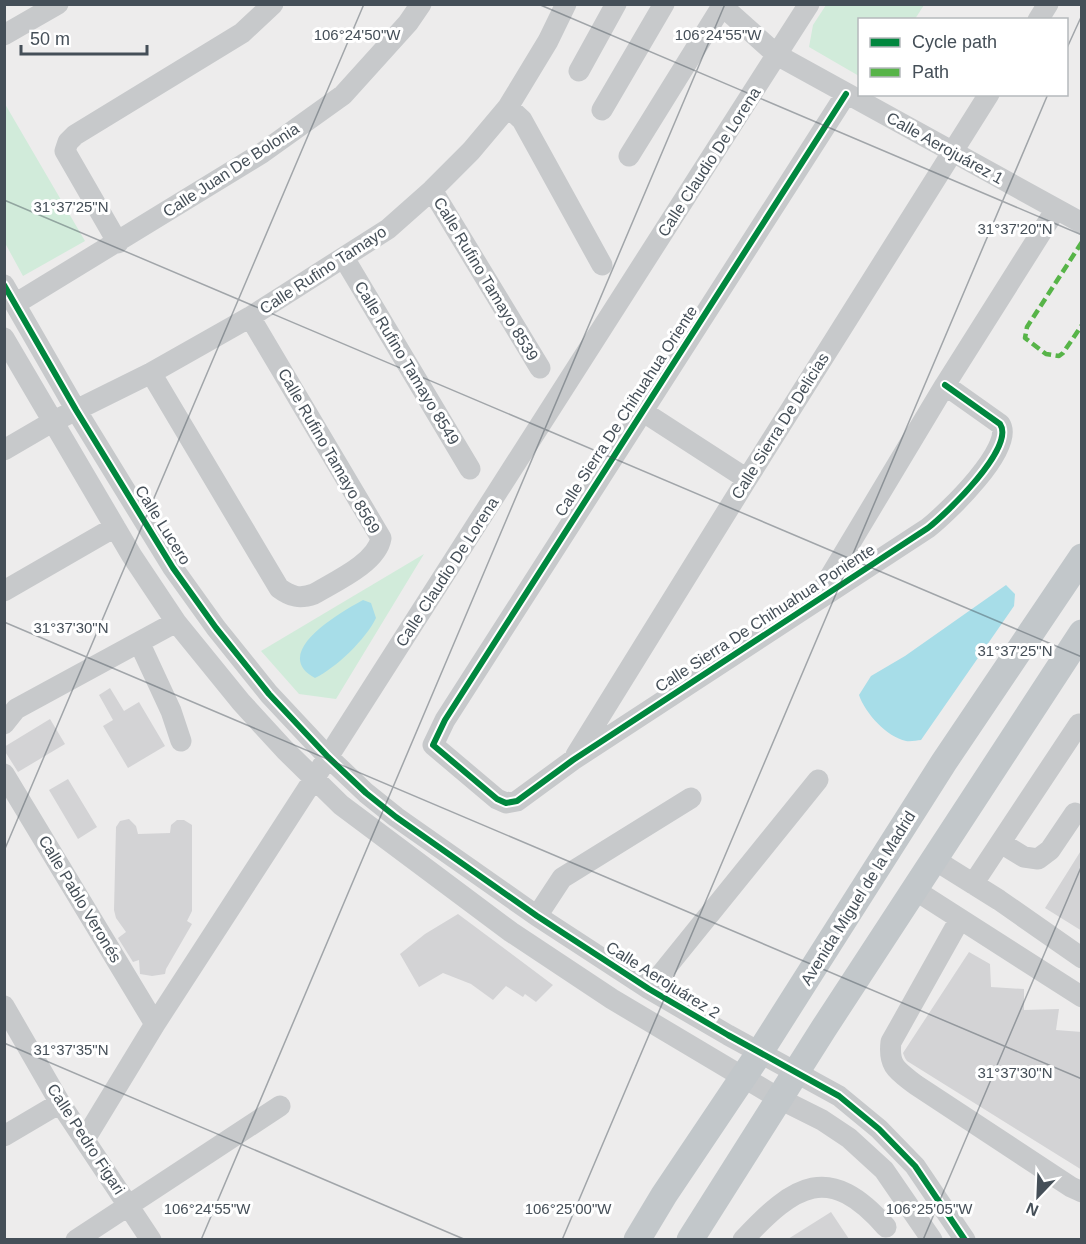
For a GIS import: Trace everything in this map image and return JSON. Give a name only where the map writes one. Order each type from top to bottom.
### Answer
[{"type":"main road","name":"Avenida Miguel de la Madrid","points":[[637,1239],[760,1052],[944,762],[1082,557]]},
{"type":"main road","points":[[690,1239],[915,890],[1077,648]]},
{"type":"street","points":[[4,35],[58,4]]},
{"type":"street","points":[[118,243],[65,151],[68,142],[75,135],[242,33],[273,4]]},
{"type":"street","name":"Calle Juan De Bolonia","points":[[15,304],[262,153],[343,95],[401,31],[421,4]]},
{"type":"street","name":"Calle Rufino Tamayo","points":[[4,450],[52,422],[151,373],[250,317],[388,229],[471,151],[508,107],[548,41],[566,4]]},
{"type":"street","points":[[579,71],[616,4]]},
{"type":"street","points":[[602,110],[663,4]]},
{"type":"street","name":"Calle Claudio De Lorena","points":[[85,1139],[155,1024],[328,758],[809,4]]},
{"type":"street","points":[[1039,18],[1048,4]]},
{"type":"street","points":[[629,156],[721,5]]},
{"type":"street","name":"Calle Aerojuárez 1","points":[[721,5],[777,55],[1082,223]]},
{"type":"street","name":"Calle Sierra De Chihuahua Oriente","points":[[512,803],[497,799],[433,745],[445,720],[846,94]]},
{"type":"street","name":"Calle Sierra De Delicias","points":[[573,760],[988,96]]},
{"type":"street","points":[[508,107],[522,120],[602,265]]},
{"type":"street","name":"Calle Rufino Tamayo 8539","points":[[432,190],[540,368]]},
{"type":"street","points":[[815,601],[945,385],[1056,209]]},
{"type":"street","name":"Calle Rufino Tamayo 8549","points":[[344,258],[470,469]]},
{"type":"street","name":"Calle Lucero","points":[[4,285],[152,535],[216,628],[269,694],[328,758]]},
{"type":"street","name":"Calle Rufino Tamayo 8569","points":[[151,373],[279,588],[295,597],[314,594],[367,561],[375,553],[381,538],[250,317]]},
{"type":"street","points":[[4,338],[115,527],[176,622],[241,702],[285,750],[341,805],[511,932],[612,999],[780,1099],[822,1120],[849,1138],[884,1170],[932,1239]]},
{"type":"street","name":"Calle Sierra De Chihuahua Poniente","points":[[512,803],[522,799],[573,760],[928,528],[950,510],[998,449],[1003,429],[992,417],[945,385]]},
{"type":"street","points":[[642,411],[747,479]]},
{"type":"street","points":[[4,591],[115,527]]},
{"type":"street","points":[[4,724],[16,709],[176,622]]},
{"type":"street","points":[[139,642],[171,711],[181,741]]},
{"type":"street","points":[[974,884],[1079,723]]},
{"type":"street","name":"Calle Aerojuárez 2","points":[[328,758],[396,817],[537,916],[650,989],[839,1096],[879,1129],[915,1166],[965,1239]]},
{"type":"street","name":"Calle Pablo Veronés","points":[[4,774],[155,1024]]},
{"type":"street","points":[[650,989],[818,780]]},
{"type":"street","points":[[537,916],[562,878],[691,798]]},
{"type":"street","points":[[1001,843],[1024,857],[1038,859],[1050,850],[1075,813]]},
{"type":"street","points":[[935,860],[1082,958]]},
{"type":"street","points":[[915,890],[1082,997]]},
{"type":"street","points":[[960,919],[891,1042],[889,1056],[895,1068],[916,1085],[1082,1192]]},
{"type":"street","name":"Calle Pedro Figari","points":[[4,1006],[60,1103],[151,1239]]},
{"type":"street","points":[[822,1120],[839,1096]]},
{"type":"street","points":[[4,1136],[60,1103]]},
{"type":"street","points":[[76,1239],[130,1206],[280,1106]]},
{"type":"street","points":[[743,1239],[786,1200],[805,1190],[823,1186],[850,1194],[863,1203],[886,1227]]},
{"type":"green space","points":[[826,4],[924,5],[916,18],[858,18],[858,75],[809,47],[813,25]]},
{"type":"green space","points":[[5,104],[85,241],[23,276],[5,243]]},
{"type":"green space","points":[[424,554],[336,699],[299,694],[261,651]]},
{"type":"water","points":[[1006,585],[1015,594],[1014,606],[921,740],[906,741],[891,735],[871,716],[859,695],[871,676],[905,656]]},
{"type":"water","points":[[363,600],[371,603],[376,618],[358,644],[341,660],[315,678],[303,668],[300,657],[304,645],[326,623]]},
{"type":"building","points":[[110,688],[124,711],[139,702],[165,746],[128,768],[103,726],[113,720],[99,695]]},
{"type":"building","points":[[50,719],[65,744],[18,772],[4,747]]},
{"type":"building","points":[[68,779],[97,827],[78,839],[49,790]]},
{"type":"building","points":[[129,819],[136,826],[138,834],[170,833],[171,825],[177,820],[184,820],[192,825],[192,911],[187,921],[192,924],[165,974],[152,976],[140,974],[139,960],[133,962],[118,938],[126,932],[116,918],[114,910],[116,827],[120,821]]},
{"type":"building","points":[[1082,849],[1082,931],[1045,908]]},
{"type":"building","points":[[458,914],[553,985],[536,1002],[525,994],[523,997],[506,986],[493,1000],[471,984],[443,973],[419,987],[400,954],[425,934]]},
{"type":"building","points":[[969,952],[990,964],[991,987],[1024,989],[1024,1010],[1059,1009],[1056,1030],[1082,1032],[1082,1170],[905,1058],[903,1053]]},
{"type":"building","points":[[831,1212],[849,1239],[788,1239]]},
{"type":"marked path","points":[[1082,242],[1027,327],[1025,338],[1046,354],[1059,356],[1082,325]]},
{"type":"cycle path","points":[[846,94],[445,720],[433,745],[497,799],[506,803],[517,801],[573,760],[928,528],[977,479],[998,448],[1002,434],[1000,424],[945,385]]},
{"type":"cycle path","points":[[4,285],[76,410],[173,568],[216,628],[269,694],[328,757],[366,793],[396,817],[537,916],[649,989],[839,1096],[879,1129],[915,1166],[965,1240]]}]
